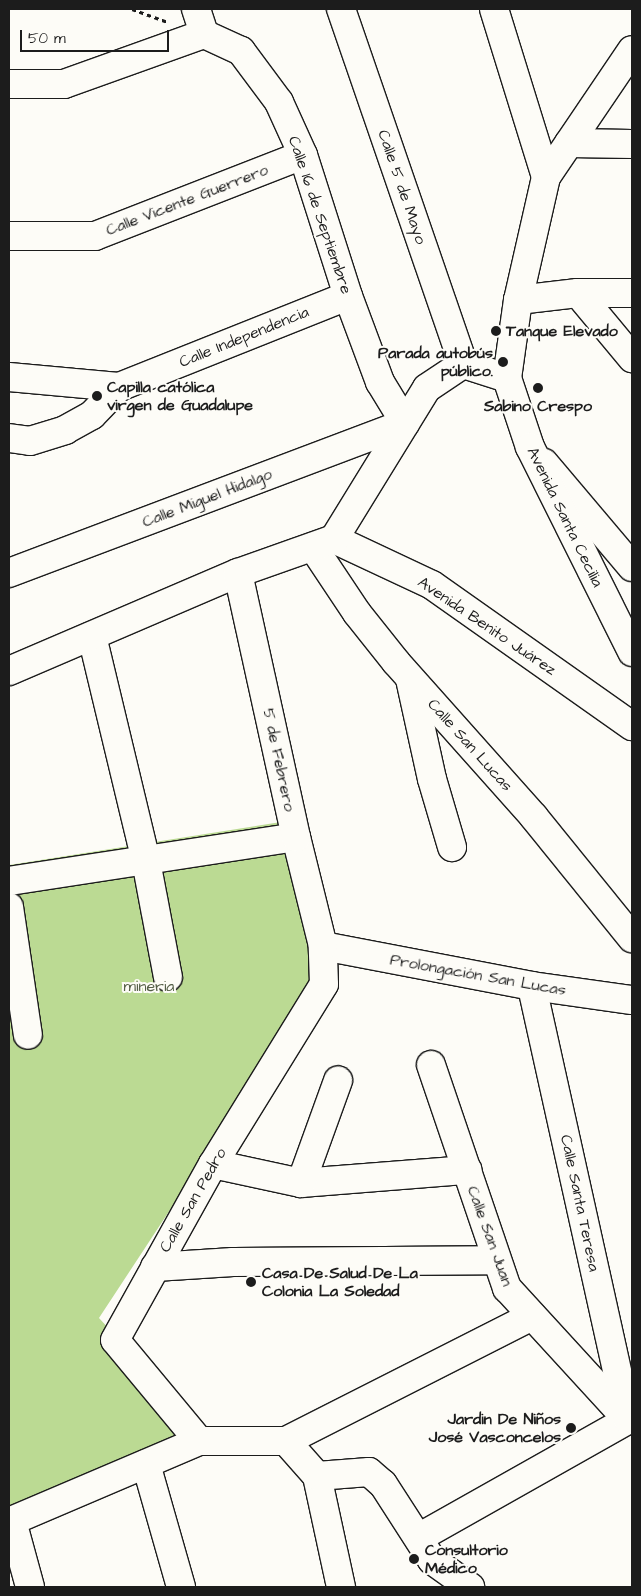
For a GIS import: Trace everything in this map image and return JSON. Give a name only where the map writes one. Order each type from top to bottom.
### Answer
[{"type":"street","points":[[9,84],[64,84],[204,34],[196,9]]},
{"type":"street","name":"Calle 5 de Mayo","points":[[341,9],[464,364]]},
{"type":"street","points":[[494,9],[546,176]]},
{"type":"street","name":"Calle 16 de Septiembre","points":[[204,34],[241,50],[279,102],[303,155],[348,296],[380,382],[404,423]]},
{"type":"street","points":[[9,671],[238,573],[324,543],[427,388],[464,364],[507,378],[518,300],[546,176],[632,50]]},
{"type":"street","points":[[569,143],[632,144]]},
{"type":"street","name":"Calle Vicente Guerrero","points":[[9,236],[95,236],[303,155]]},
{"type":"street","points":[[518,300],[578,293],[632,293]]},
{"type":"street","points":[[578,293],[632,358]]},
{"type":"street","name":"Calle Independencia","points":[[9,438],[30,441],[65,430],[92,415],[119,387],[348,296]]},
{"type":"street","points":[[9,378],[119,387]]},
{"type":"street","name":"Avenida Santa Cecilia","points":[[507,378],[530,447],[632,652]]},
{"type":"street","name":"Calle Miguel Hidalgo","points":[[9,573],[404,423]]},
{"type":"street","points":[[530,447],[632,567]]},
{"type":"street","name":"Calle San Lucas","points":[[324,543],[357,613],[410,678],[534,816],[632,938]]},
{"type":"street","name":"Avenida Benito Juárez","points":[[324,543],[432,585],[632,726]]},
{"type":"street","name":"5 de Febrero","points":[[238,573],[296,838],[324,946]]},
{"type":"street","points":[[92,636],[146,861],[168,977]]},
{"type":"street","points":[[410,678],[432,779],[452,847]]},
{"type":"street","points":[[9,881],[296,838]]},
{"type":"street","points":[[9,907],[28,1034]]},
{"type":"street","name":"Prolongación San Lucas","points":[[324,946],[532,986],[632,1000]]},
{"type":"street","name":"Calle San Pedro","points":[[199,1441],[115,1340],[213,1164],[324,984],[324,946]]},
{"type":"street","name":"Calle Santa Teresa","points":[[532,986],[630,1423]]},
{"type":"street","name":"Calle San Juan","points":[[431,1066],[507,1288],[630,1423]]},
{"type":"street","points":[[301,1182],[338,1081]]},
{"type":"street","points":[[213,1164],[301,1182],[467,1170]]},
{"type":"street","points":[[155,1267],[233,1262],[496,1260]]},
{"type":"street","points":[[30,1587],[10,1522],[199,1441],[286,1441],[532,1316]]},
{"type":"street","points":[[420,1538],[630,1423]]},
{"type":"street","points":[[286,1441],[317,1476],[341,1587]]},
{"type":"street","points":[[146,1464],[180,1587]]},
{"type":"street","points":[[317,1476],[370,1472],[383,1484],[420,1538],[432,1560],[470,1587]]},
{"type":"green space","name":"mineria","points":[[281,822],[319,983],[99,1318],[199,1426],[9,1506],[9,865]]},
{"type":"place","name":"Tanque Elevado","points":[[496,331]]},
{"type":"place","name":"Parada autobús público.","points":[[503,362]]},
{"type":"place","name":"Sabino Crespo","points":[[538,388]]},
{"type":"place","name":"Capilla católica virgen de Guadalupe","points":[[97,396]]},
{"type":"place","name":"Casa De Salud De La Colonia La Soledad","points":[[251,1282]]},
{"type":"place","name":"Jardin De Niños José Vasconcelos","points":[[571,1428]]},
{"type":"place","name":"Consultorio Médico","points":[[414,1559]]}]
